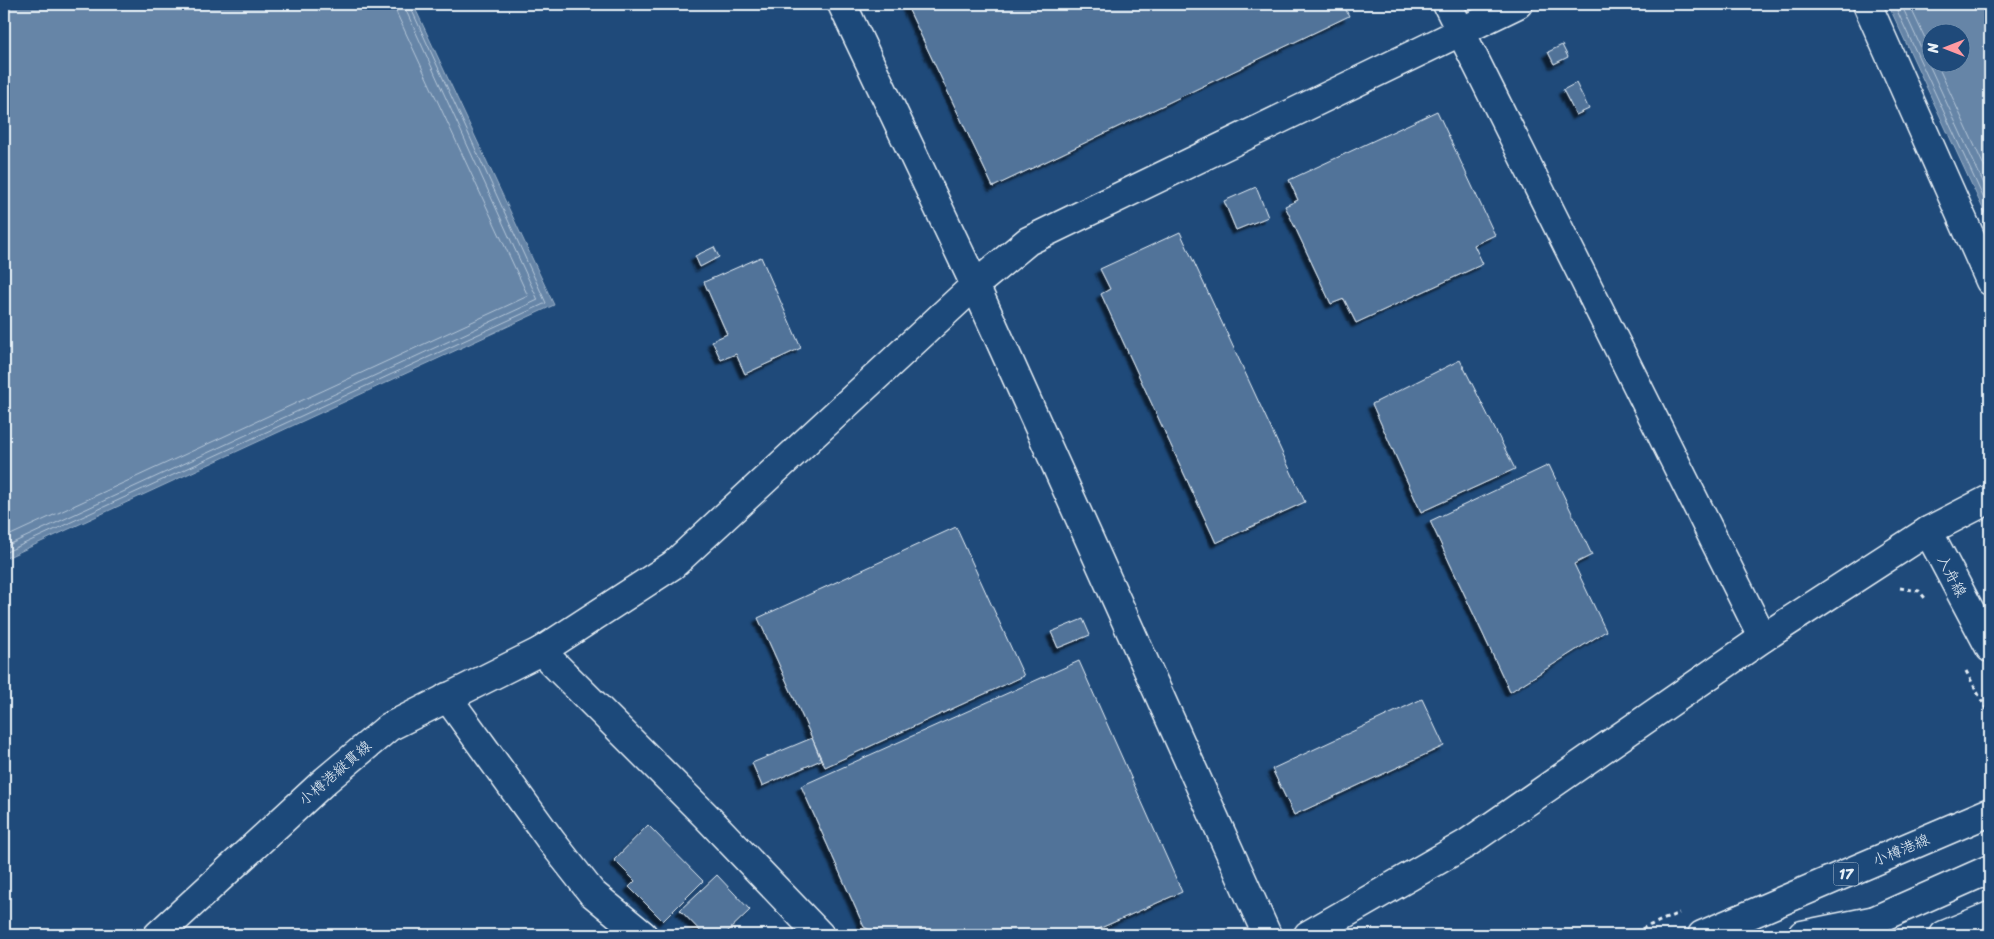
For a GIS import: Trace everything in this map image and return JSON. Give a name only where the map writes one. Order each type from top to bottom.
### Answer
[{"type":"street","points":[[842,4],[975,285],[1267,935]]},
{"type":"street","points":[[1447,4],[1763,638]]},
{"type":"street","name":"小樽港縦貫線","points":[[158,935],[326,780],[389,727],[541,651],[672,565],[975,285],[1028,241],[1518,4]]},
{"type":"street","points":[[1867,4],[1990,281]]},
{"type":"street","points":[[1308,935],[1466,844],[1763,638],[1928,531],[1990,499]]},
{"type":"street","name":"入舟線","points":[[1928,531],[1990,648]]},
{"type":"street","points":[[541,651],[706,815],[820,935]]},
{"type":"street","points":[[447,698],[552,842],[592,893],[643,935]]},
{"type":"street","name":"小樽港線","points":[[1702,935],[1990,812]]},
{"type":"street","points":[[1802,935],[1864,928],[1990,869]]},
{"type":"street","points":[[1944,935],[1990,916]]},
{"type":"path","points":[[1990,553],[1987,560],[1990,576]]},
{"type":"path","points":[[1893,590],[1901,588],[1919,591],[1930,602]]},
{"type":"path","points":[[1962,664],[1990,716]]},
{"type":"water","points":[[4,4],[413,4],[554,305],[4,559]]},
{"type":"water","points":[[1888,4],[1990,4],[1990,224]]},
{"type":"building","points":[[906,4],[1343,4],[1349,16],[993,187]]},
{"type":"building","points":[[1562,45],[1568,57],[1554,64],[1548,52]]},
{"type":"building","points":[[1576,83],[1589,109],[1576,115],[1563,90]]},
{"type":"building","points":[[1437,111],[1495,235],[1474,245],[1483,264],[1356,323],[1344,299],[1331,304],[1285,206],[1298,200],[1289,180]]},
{"type":"building","points":[[1256,187],[1268,217],[1236,230],[1224,201]]},
{"type":"building","points":[[1180,232],[1305,502],[1216,543],[1101,294],[1110,289],[1100,269]]},
{"type":"building","points":[[714,247],[719,257],[700,267],[695,256]]},
{"type":"building","points":[[761,257],[801,348],[745,374],[736,354],[721,360],[712,341],[727,334],[704,282]]},
{"type":"building","points":[[1460,360],[1515,469],[1421,512],[1372,404]]},
{"type":"building","points":[[1549,465],[1592,555],[1574,564],[1606,631],[1510,692],[1430,521]]},
{"type":"building","points":[[956,527],[1024,676],[825,767],[758,618]]},
{"type":"building","points":[[1083,619],[1090,635],[1058,648],[1051,632]]},
{"type":"building","points":[[1079,661],[1182,892],[1085,935],[879,935],[864,927],[801,786]]},
{"type":"building","points":[[1422,699],[1444,746],[1294,815],[1272,769]]},
{"type":"building","points":[[812,738],[821,760],[762,786],[752,763]]},
{"type":"building","points":[[648,825],[703,881],[663,921],[629,887],[635,881],[614,860]]},
{"type":"building","points":[[717,875],[750,910],[724,935],[704,935],[680,910]]}]
